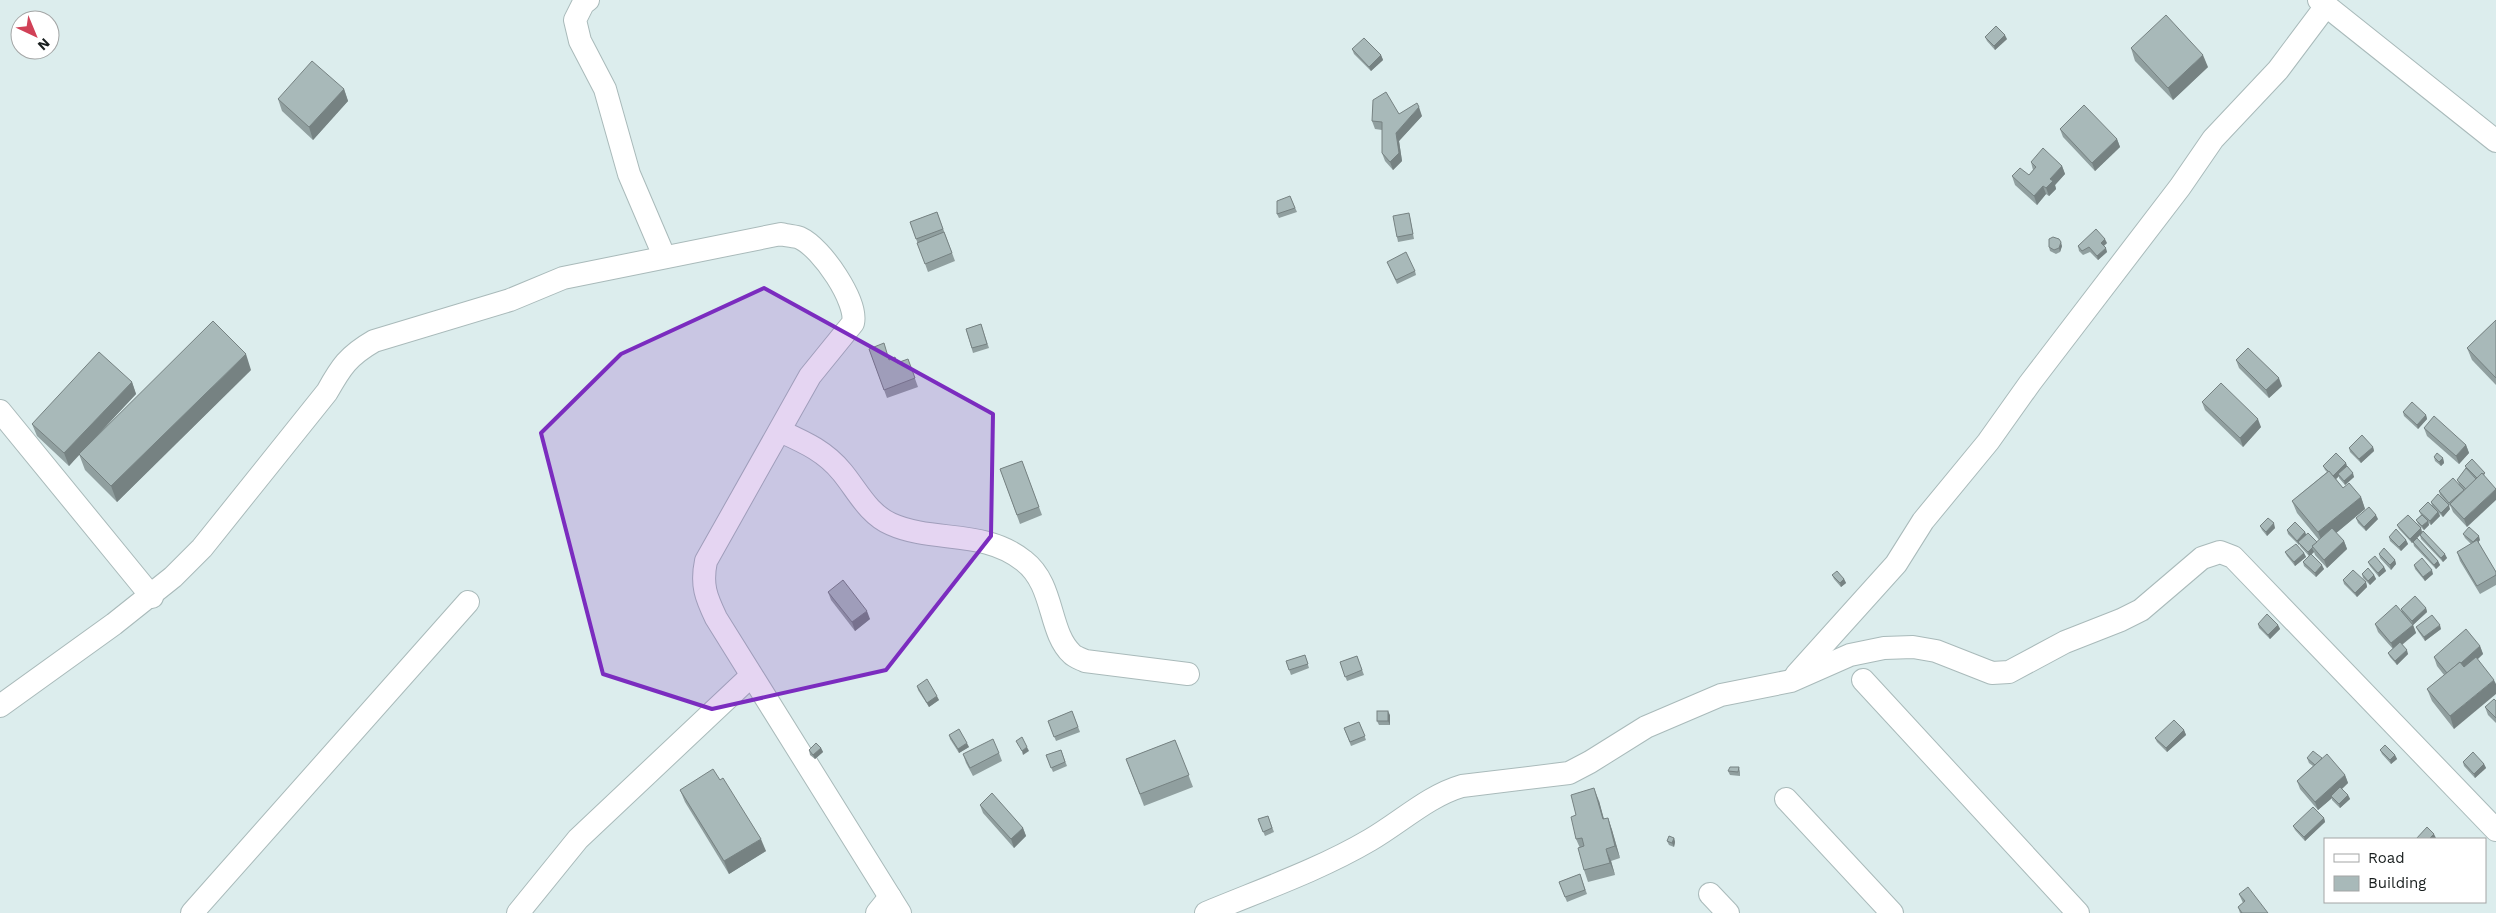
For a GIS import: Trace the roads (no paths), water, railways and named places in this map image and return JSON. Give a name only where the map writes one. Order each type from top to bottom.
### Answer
[{"type":"street","points":[[588,0],[583,4],[576,20],[580,41],[605,89],[624,158],[664,256]]},
{"type":"street","points":[[1791,681],[1896,564],[1923,521],[1988,442],[2030,383],[2170,201],[2213,138],[2278,70],[2322,3],[2496,141]]},
{"type":"street","points":[[0,706],[152,596],[202,548],[327,392],[342,364],[355,352],[374,341],[510,300],[563,278],[606,268],[643,263],[664,256],[781,234],[801,238],[817,251],[842,284],[855,316],[853,323],[810,376],[706,561],[703,578],[706,595],[716,618],[889,908]]},
{"type":"street","points":[[0,411],[152,596]]},
{"type":"street","points":[[780,431],[818,449],[842,471],[868,508],[890,524],[917,531],[976,539],[1024,560],[1041,579],[1058,629],[1065,645],[1072,654],[1085,661],[1188,674]]},
{"type":"street","points":[[1206,913],[1325,863],[1355,848],[1446,791],[1462,786],[1569,773],[1646,727],[1721,695],[1791,681],[1850,655],[1884,648],[1913,647],[1936,651],[1992,673],[2009,672],[2065,642],[2141,610],[2202,558],[2220,552],[2233,557],[2496,830]]},
{"type":"street","points":[[192,913],[468,602]]},
{"type":"street","points":[[518,913],[578,839],[751,676]]},
{"type":"street","points":[[1862,680],[2078,913]]},
{"type":"street","points":[[1786,799],[1892,913]]},
{"type":"street","points":[[1710,894],[1728,913]]}]
